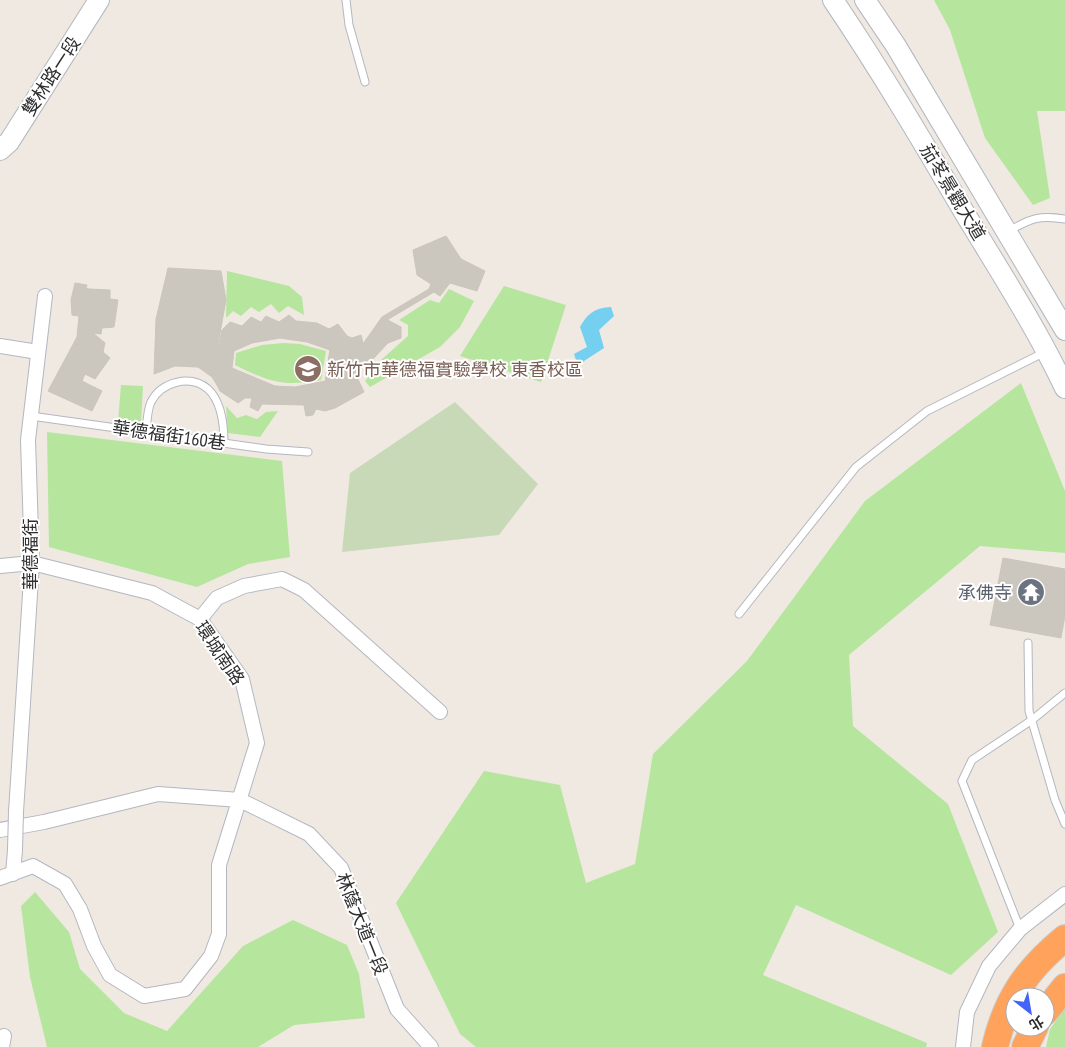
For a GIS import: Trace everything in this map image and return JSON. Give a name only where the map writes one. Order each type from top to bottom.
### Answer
[{"type":"highway","points":[[994,1047],[1003,1018],[1018,986],[1044,957],[1065,938]]},
{"type":"highway","points":[[1054,987],[1065,973]]},
{"type":"highway","points":[[1055,1000],[1065,987]]},
{"type":"street","name":"雙林路一段","points":[[0,150],[9,142],[99,0]]},
{"type":"street","name":"茄苳景觀大道","points":[[833,0],[874,61],[1047,350],[1065,388]]},
{"type":"street","name":"茄苳景觀大道","points":[[865,0],[896,46],[1065,330]]},
{"type":"street","name":"華德福街","points":[[7,876],[15,850],[32,563],[28,440],[45,296]]},
{"type":"street","points":[[0,346],[38,352]]},
{"type":"street","name":"環城南路","points":[[0,566],[32,563],[152,593],[200,618],[242,679],[257,743],[219,865],[219,934],[211,956],[185,989],[144,996],[110,975],[94,946],[80,909],[65,884],[33,866],[7,876]]},
{"type":"street","points":[[200,618],[217,598],[244,586],[282,579],[304,590],[440,712]]},
{"type":"street","name":"林蔭大道一段","points":[[0,830],[44,822],[158,794],[240,800],[309,834],[341,868],[397,1009],[431,1047]]},
{"type":"street","points":[[963,1047],[967,1012],[989,966],[1020,929],[1065,894]]},
{"type":"lane","points":[[346,0],[349,25],[365,82]]},
{"type":"lane","points":[[1007,232],[1035,217],[1047,216],[1065,219]]},
{"type":"lane","points":[[739,614],[856,467],[928,411],[1047,350]]},
{"type":"lane","points":[[146,432],[152,401],[161,389],[170,384],[196,382],[208,390],[223,419],[224,443]]},
{"type":"lane","name":"華德福街160巷","points":[[31,416],[224,443],[308,452]]},
{"type":"lane","points":[[1028,644],[1029,711],[1055,800],[1065,824]]},
{"type":"lane","points":[[1020,929],[962,781],[972,760],[1032,720],[1065,693]]},
{"type":"green space","points":[[934,0],[1065,0],[1065,111],[1037,111],[1050,198],[1033,205],[985,138],[950,30]]},
{"type":"green space","points":[[227,271],[289,286],[302,297],[304,315],[288,306],[279,313],[271,304],[259,312],[251,307],[241,316],[233,311],[226,318]]},
{"type":"green space","points":[[504,286],[566,305],[541,382],[460,356]]},
{"type":"green space","points":[[449,289],[474,301],[460,327],[440,347],[370,387],[365,381],[381,360],[408,336],[408,325],[399,320],[430,300],[439,303]]},
{"type":"green space","points":[[300,344],[326,351],[321,380],[297,383],[277,382],[258,376],[235,365],[236,353],[262,345]]},
{"type":"green space","points":[[1021,383],[1065,491],[1065,553],[980,546],[849,655],[853,726],[948,804],[998,932],[951,975],[796,905],[763,975],[927,1043],[926,1047],[476,1047],[460,1034],[396,903],[484,771],[560,785],[586,883],[635,864],[653,754],[747,661],[865,501]]},
{"type":"green space","points":[[121,385],[143,386],[141,422],[118,421]]},
{"type":"green space","points":[[455,402],[538,484],[499,535],[342,552],[350,473]]},
{"type":"green space","points":[[226,406],[237,418],[246,415],[257,419],[266,412],[278,411],[260,437],[228,433]]},
{"type":"green space","points":[[47,432],[282,461],[290,557],[248,564],[197,587],[49,547]]},
{"type":"green space","points":[[35,892],[69,932],[80,969],[124,1013],[167,1031],[243,946],[293,920],[347,945],[359,974],[365,1018],[294,1025],[258,1047],[47,1047],[30,977],[21,906]]},
{"type":"green space","points":[[1065,1009],[1065,1047],[1046,1047],[1048,1037],[1055,1037],[1055,1022]]},
{"type":"water","points":[[611,307],[614,316],[599,330],[604,348],[581,363],[576,360],[574,354],[587,347],[580,327],[592,312]]},
{"type":"building","points":[[446,236],[461,259],[485,271],[477,291],[450,283],[440,296],[429,289],[431,284],[417,275],[413,250]]},
{"type":"building","points":[[168,268],[221,271],[226,300],[212,377],[198,367],[175,366],[154,374],[156,319]]},
{"type":"building","points":[[75,283],[87,285],[86,288],[89,289],[110,290],[110,299],[118,300],[114,327],[102,328],[101,334],[93,333],[105,343],[103,352],[110,358],[95,379],[85,374],[82,381],[102,391],[92,411],[48,391],[77,337],[79,316],[72,315],[71,300]]},
{"type":"building","points":[[429,289],[434,292],[387,320],[382,317]]},
{"type":"building","points":[[289,315],[296,321],[317,323],[329,329],[338,324],[347,336],[352,338],[361,335],[363,343],[353,358],[307,342],[280,338],[252,343],[234,351],[222,330],[230,322],[242,326],[251,317],[261,322],[266,316],[279,322]]},
{"type":"building","points":[[382,317],[401,327],[401,338],[388,343],[371,361],[355,366],[356,375],[325,382],[330,349],[353,358]]},
{"type":"building","points":[[222,330],[234,351],[232,368],[217,385],[212,377]]},
{"type":"building","points":[[232,368],[275,386],[295,387],[356,375],[364,392],[335,408],[325,411],[316,409],[313,415],[306,416],[304,405],[262,404],[258,411],[250,407],[252,398],[245,398],[238,403],[220,391],[217,385]]},
{"type":"building","name":"承佛寺","points":[[1003,558],[1065,569],[1065,615],[1061,638],[990,625]]},
{"type":"place","name":"新竹市華德福實驗學校 東香校區","points":[[308,369]]},
{"type":"place","name":"承佛寺","points":[[1031,592]]}]
